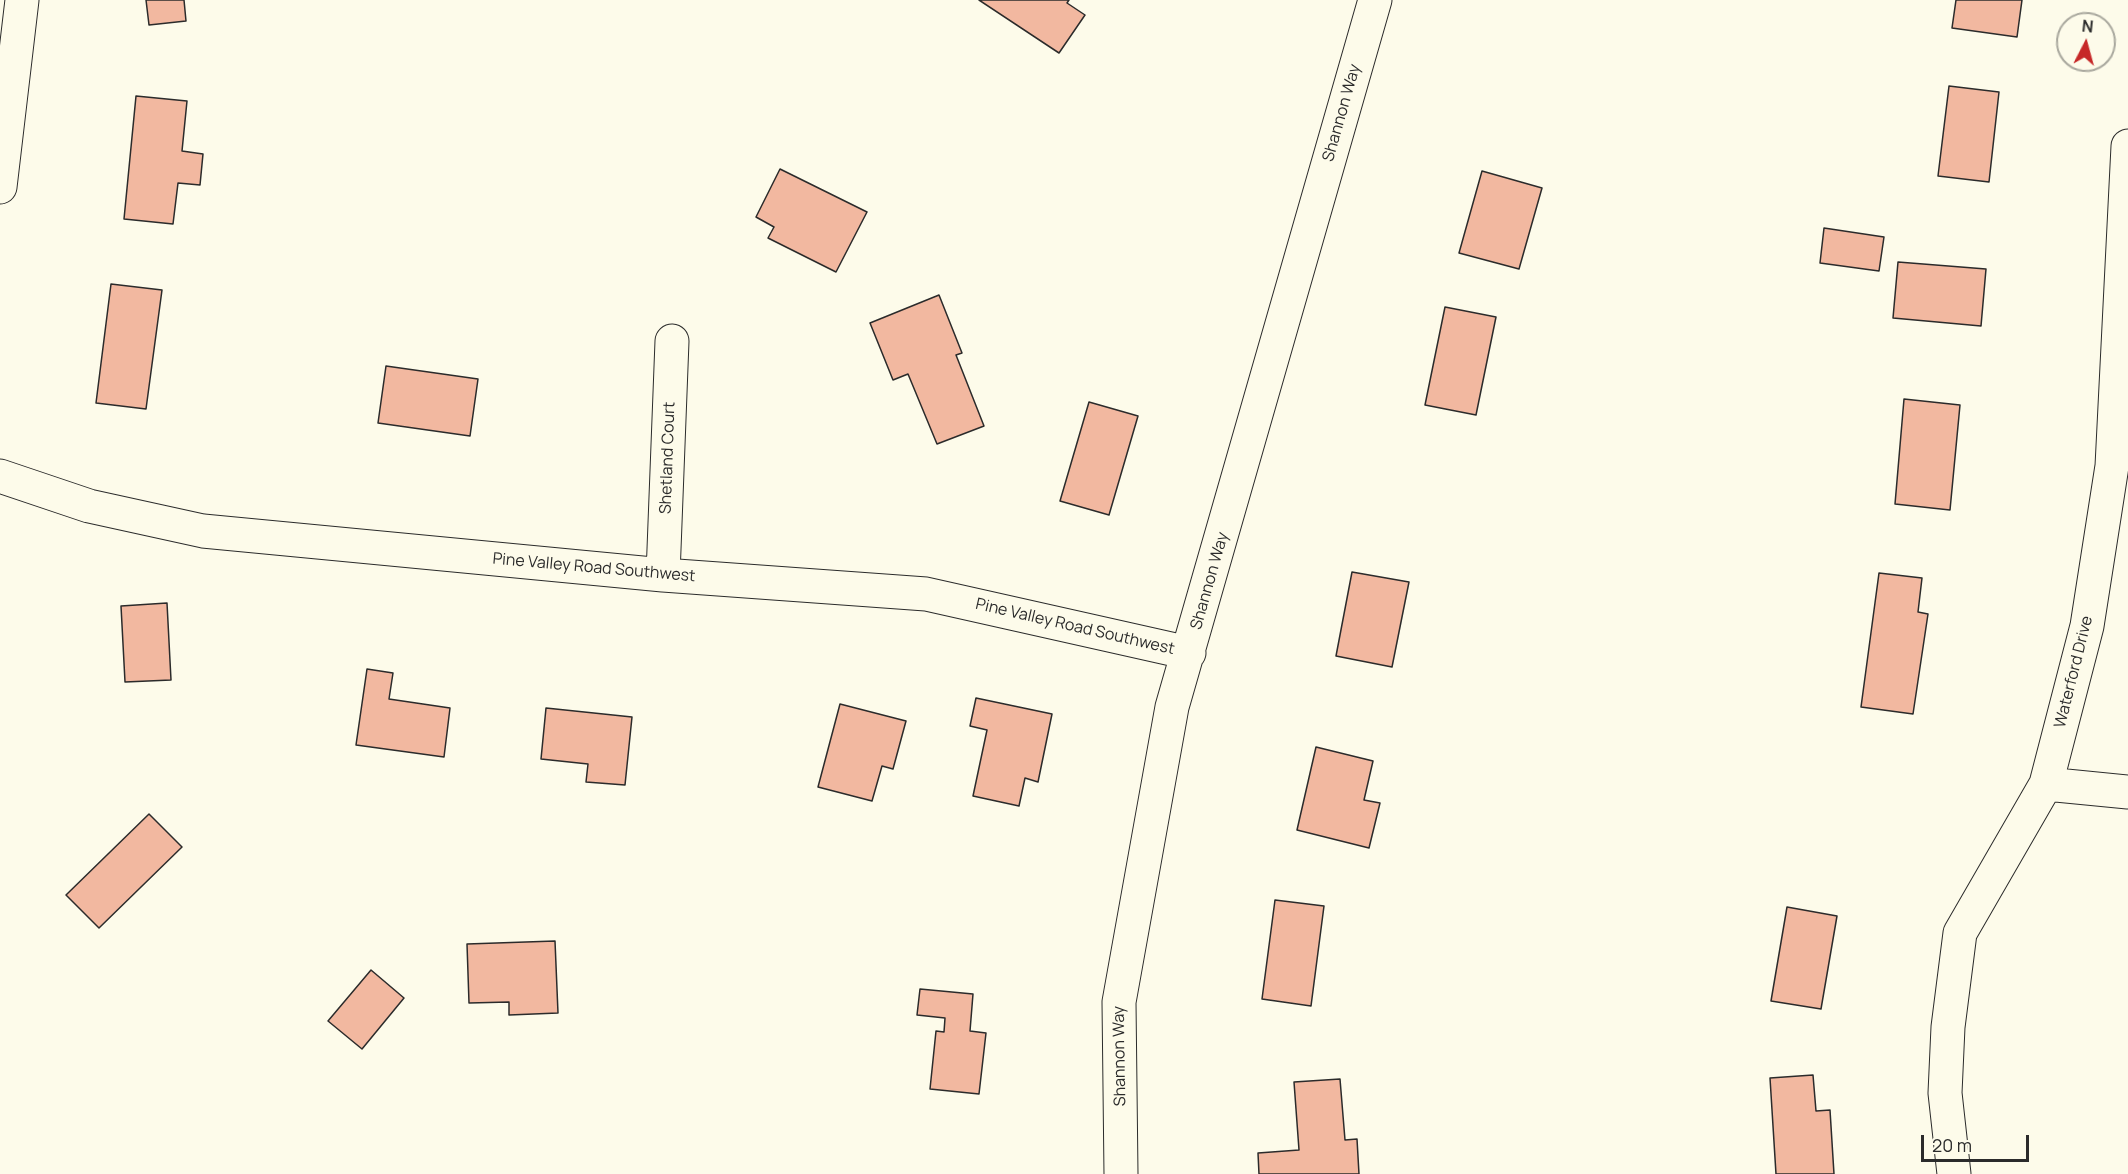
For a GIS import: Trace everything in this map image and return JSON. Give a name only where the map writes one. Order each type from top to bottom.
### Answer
[{"type":"street","points":[[0,187],[22,0]]},
{"type":"street","name":"Shannon Way","points":[[1121,1174],[1119,1002],[1172,707],[1375,0]]},
{"type":"street","name":"Waterford Drive","points":[[1954,1174],[1945,1093],[1948,1027],[1960,933],[2046,784],[2086,626],[2112,466],[2128,146]]},
{"type":"street","name":"Shetland Court","points":[[663,575],[672,341]]},
{"type":"street","name":"Pine Valley Road Southwest","points":[[0,476],[89,506],[203,531],[663,575],[926,594],[1189,653]]},
{"type":"street","points":[[2046,784],[2128,792]]},
{"type":"building","points":[[146,0],[184,0],[186,21],[149,25]]},
{"type":"building","points":[[979,0],[1069,0],[1067,3],[1085,15],[1059,53]]},
{"type":"building","points":[[1956,0],[2022,0],[2017,37],[1952,28]]},
{"type":"building","points":[[1949,86],[1999,92],[1989,182],[1938,176]]},
{"type":"building","points":[[136,96],[187,101],[182,151],[203,154],[200,185],[178,183],[173,224],[124,219]]},
{"type":"building","points":[[780,169],[867,212],[836,272],[768,238],[774,227],[756,217]]},
{"type":"building","points":[[1482,171],[1542,188],[1519,269],[1459,253]]},
{"type":"building","points":[[1824,228],[1884,237],[1879,271],[1820,263]]},
{"type":"building","points":[[1898,262],[1986,269],[1981,326],[1893,318]]},
{"type":"building","points":[[111,284],[162,290],[146,409],[96,403]]},
{"type":"building","points":[[939,295],[962,353],[956,355],[984,426],[937,444],[908,374],[893,380],[870,323]]},
{"type":"building","points":[[1445,307],[1496,317],[1476,415],[1425,405]]},
{"type":"building","points":[[386,366],[478,379],[470,436],[378,423]]},
{"type":"building","points":[[1904,399],[1960,405],[1950,510],[1895,504]]},
{"type":"building","points":[[1089,402],[1138,416],[1109,515],[1060,501]]},
{"type":"building","points":[[1352,572],[1409,582],[1392,667],[1336,656]]},
{"type":"building","points":[[1879,573],[1922,578],[1918,612],[1928,614],[1913,714],[1861,707]]},
{"type":"building","points":[[167,603],[171,680],[125,682],[121,606]]},
{"type":"building","points":[[367,669],[393,673],[389,699],[450,708],[444,757],[356,745]]},
{"type":"building","points":[[976,698],[1052,714],[1038,782],[1025,778],[1019,806],[973,796],[987,730],[970,726]]},
{"type":"building","points":[[840,704],[906,721],[893,769],[882,766],[872,801],[818,787]]},
{"type":"building","points":[[546,708],[632,717],[625,785],[586,782],[588,764],[541,759]]},
{"type":"building","points":[[1316,747],[1373,761],[1364,800],[1380,803],[1369,848],[1297,830]]},
{"type":"building","points":[[149,814],[182,847],[99,928],[66,895]]},
{"type":"building","points":[[1275,900],[1324,906],[1311,1006],[1262,999]]},
{"type":"building","points":[[1787,907],[1837,916],[1821,1009],[1771,1001]]},
{"type":"building","points":[[555,941],[558,1013],[509,1015],[509,1002],[469,1003],[467,944]]},
{"type":"building","points":[[371,970],[404,998],[362,1049],[328,1021]]},
{"type":"building","points":[[920,989],[973,994],[970,1031],[986,1033],[979,1094],[930,1089],[936,1031],[944,1032],[945,1018],[917,1015]]},
{"type":"building","points":[[1813,1075],[1816,1111],[1830,1110],[1834,1174],[1776,1174],[1770,1078]]},
{"type":"building","points":[[1340,1079],[1345,1140],[1357,1139],[1359,1174],[1259,1174],[1258,1153],[1299,1150],[1294,1082]]}]
